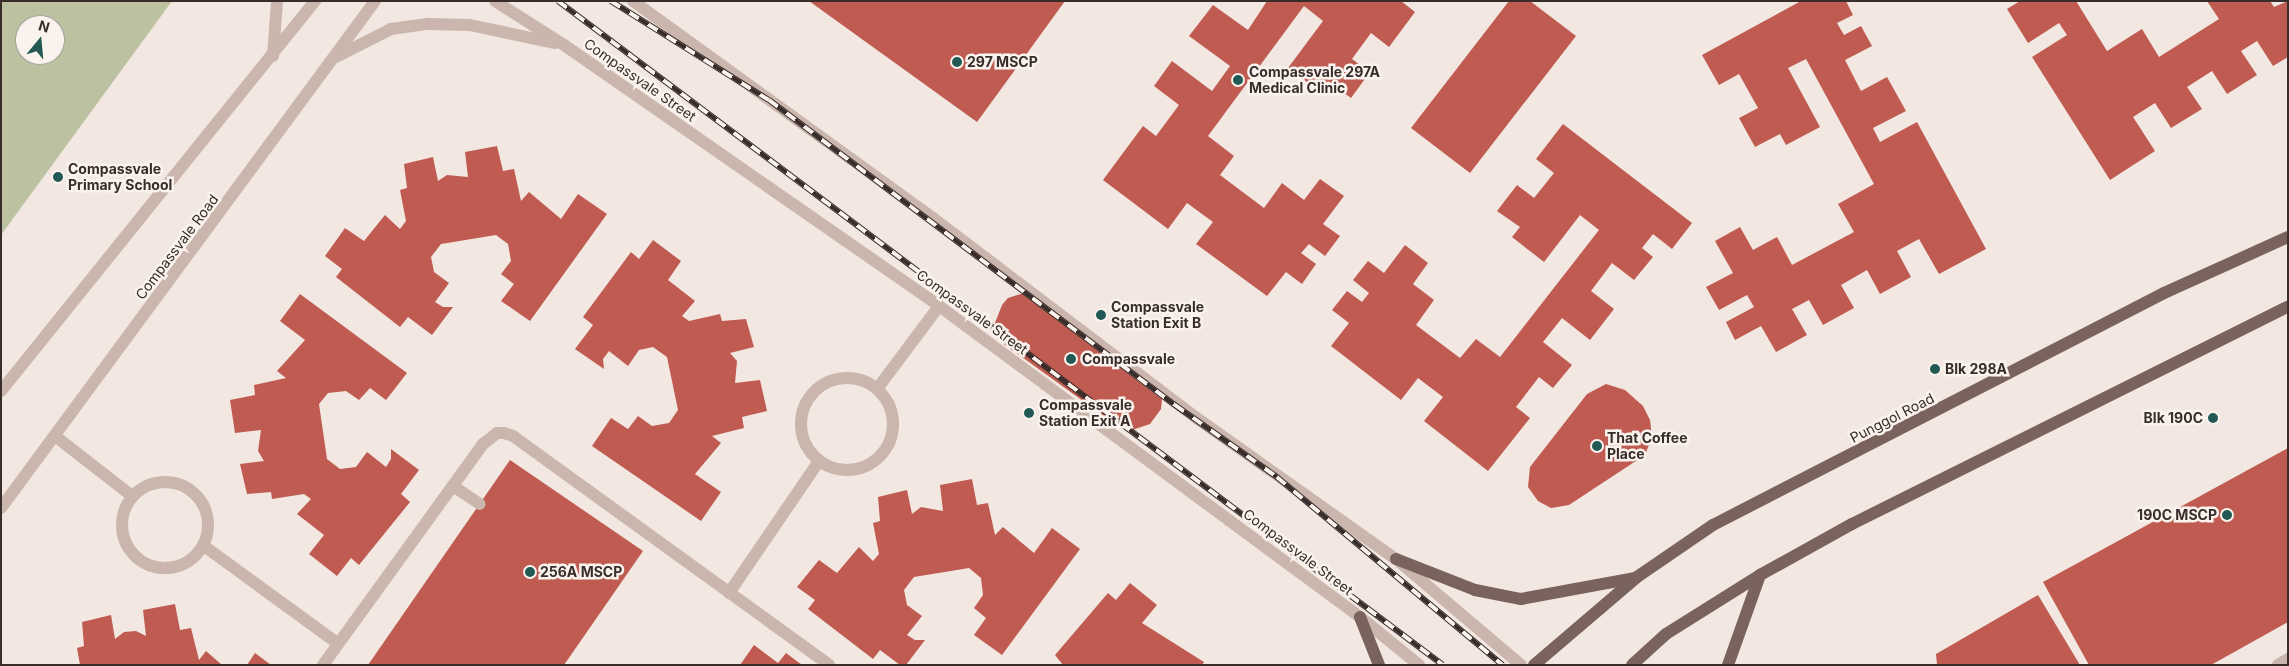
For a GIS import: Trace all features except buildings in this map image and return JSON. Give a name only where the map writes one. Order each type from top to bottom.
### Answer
[{"type":"main road","name":"Punggol Road","points":[[1534,665],[1637,577],[1713,525],[2164,293],[2288,236]]},
{"type":"main road","points":[[1632,665],[1666,634],[1760,575],[1852,524],[2288,307]]},
{"type":"main road","points":[[1396,559],[1475,590],[1521,599],[1637,577]]},
{"type":"main road","points":[[1728,665],[1760,575]]},
{"type":"main road","points":[[1360,617],[1380,665]]},
{"type":"street","points":[[273,56],[277,1]]},
{"type":"street","points":[[1,391],[273,56],[315,1]]},
{"type":"street","name":"Compassvale Road","points":[[1,508],[375,1]]},
{"type":"street","name":"Compassvale Street","points":[[494,1],[564,46],[938,306],[1360,617],[1418,665]]},
{"type":"street","points":[[633,1],[933,218],[1253,460],[1396,559],[1521,665]]},
{"type":"street","points":[[334,58],[391,29],[428,24],[470,25],[564,46]]},
{"type":"street","points":[[877,389],[938,306]]},
{"type":"street","points":[[846,378],[862,380],[877,389],[888,403],[893,420],[891,437],[884,453],[870,464],[853,470],[836,469],[819,461],[808,450],[802,434],[801,418],[806,402],[816,390],[830,381],[846,378]]},
{"type":"street","points":[[323,665],[490,436],[504,433],[513,436],[829,665]]},
{"type":"street","points":[[55,436],[132,496]]},
{"type":"street","points":[[729,593],[819,461]]},
{"type":"street","points":[[166,482],[190,490],[206,509],[208,533],[204,546],[195,557],[168,569],[140,561],[126,544],[121,523],[124,508],[132,496],[142,488],[166,482]]},
{"type":"street","points":[[453,486],[480,504]]},
{"type":"street","points":[[204,546],[338,643]]},
{"type":"street","points":[[2278,665],[2288,659]]},
{"type":"green space","points":[[1,1],[172,1],[1,235]]},
{"type":"railway","points":[[558,1],[1443,665]]},
{"type":"railway","points":[[611,1],[769,100],[1175,405],[1277,477],[1503,665]]},
{"type":"place","name":"297 MSCP","points":[[957,62]]},
{"type":"place","name":"Compassvale 297A Medical Clinic","points":[[1238,80]]},
{"type":"place","name":"Compassvale Primary School","points":[[58,177]]},
{"type":"place","name":"Compassvale Station Exit B","points":[[1101,315]]},
{"type":"place","name":"Compassvale","points":[[1071,359]]},
{"type":"place","name":"Blk 298A","points":[[1935,369]]},
{"type":"place","name":"Compassvale Station Exit A","points":[[1029,413]]},
{"type":"place","name":"Blk 190C","points":[[2213,418]]},
{"type":"place","name":"That Coffee Place","points":[[1597,446]]},
{"type":"place","name":"190C MSCP","points":[[2227,515]]},
{"type":"place","name":"256A MSCP","points":[[530,572]]}]
